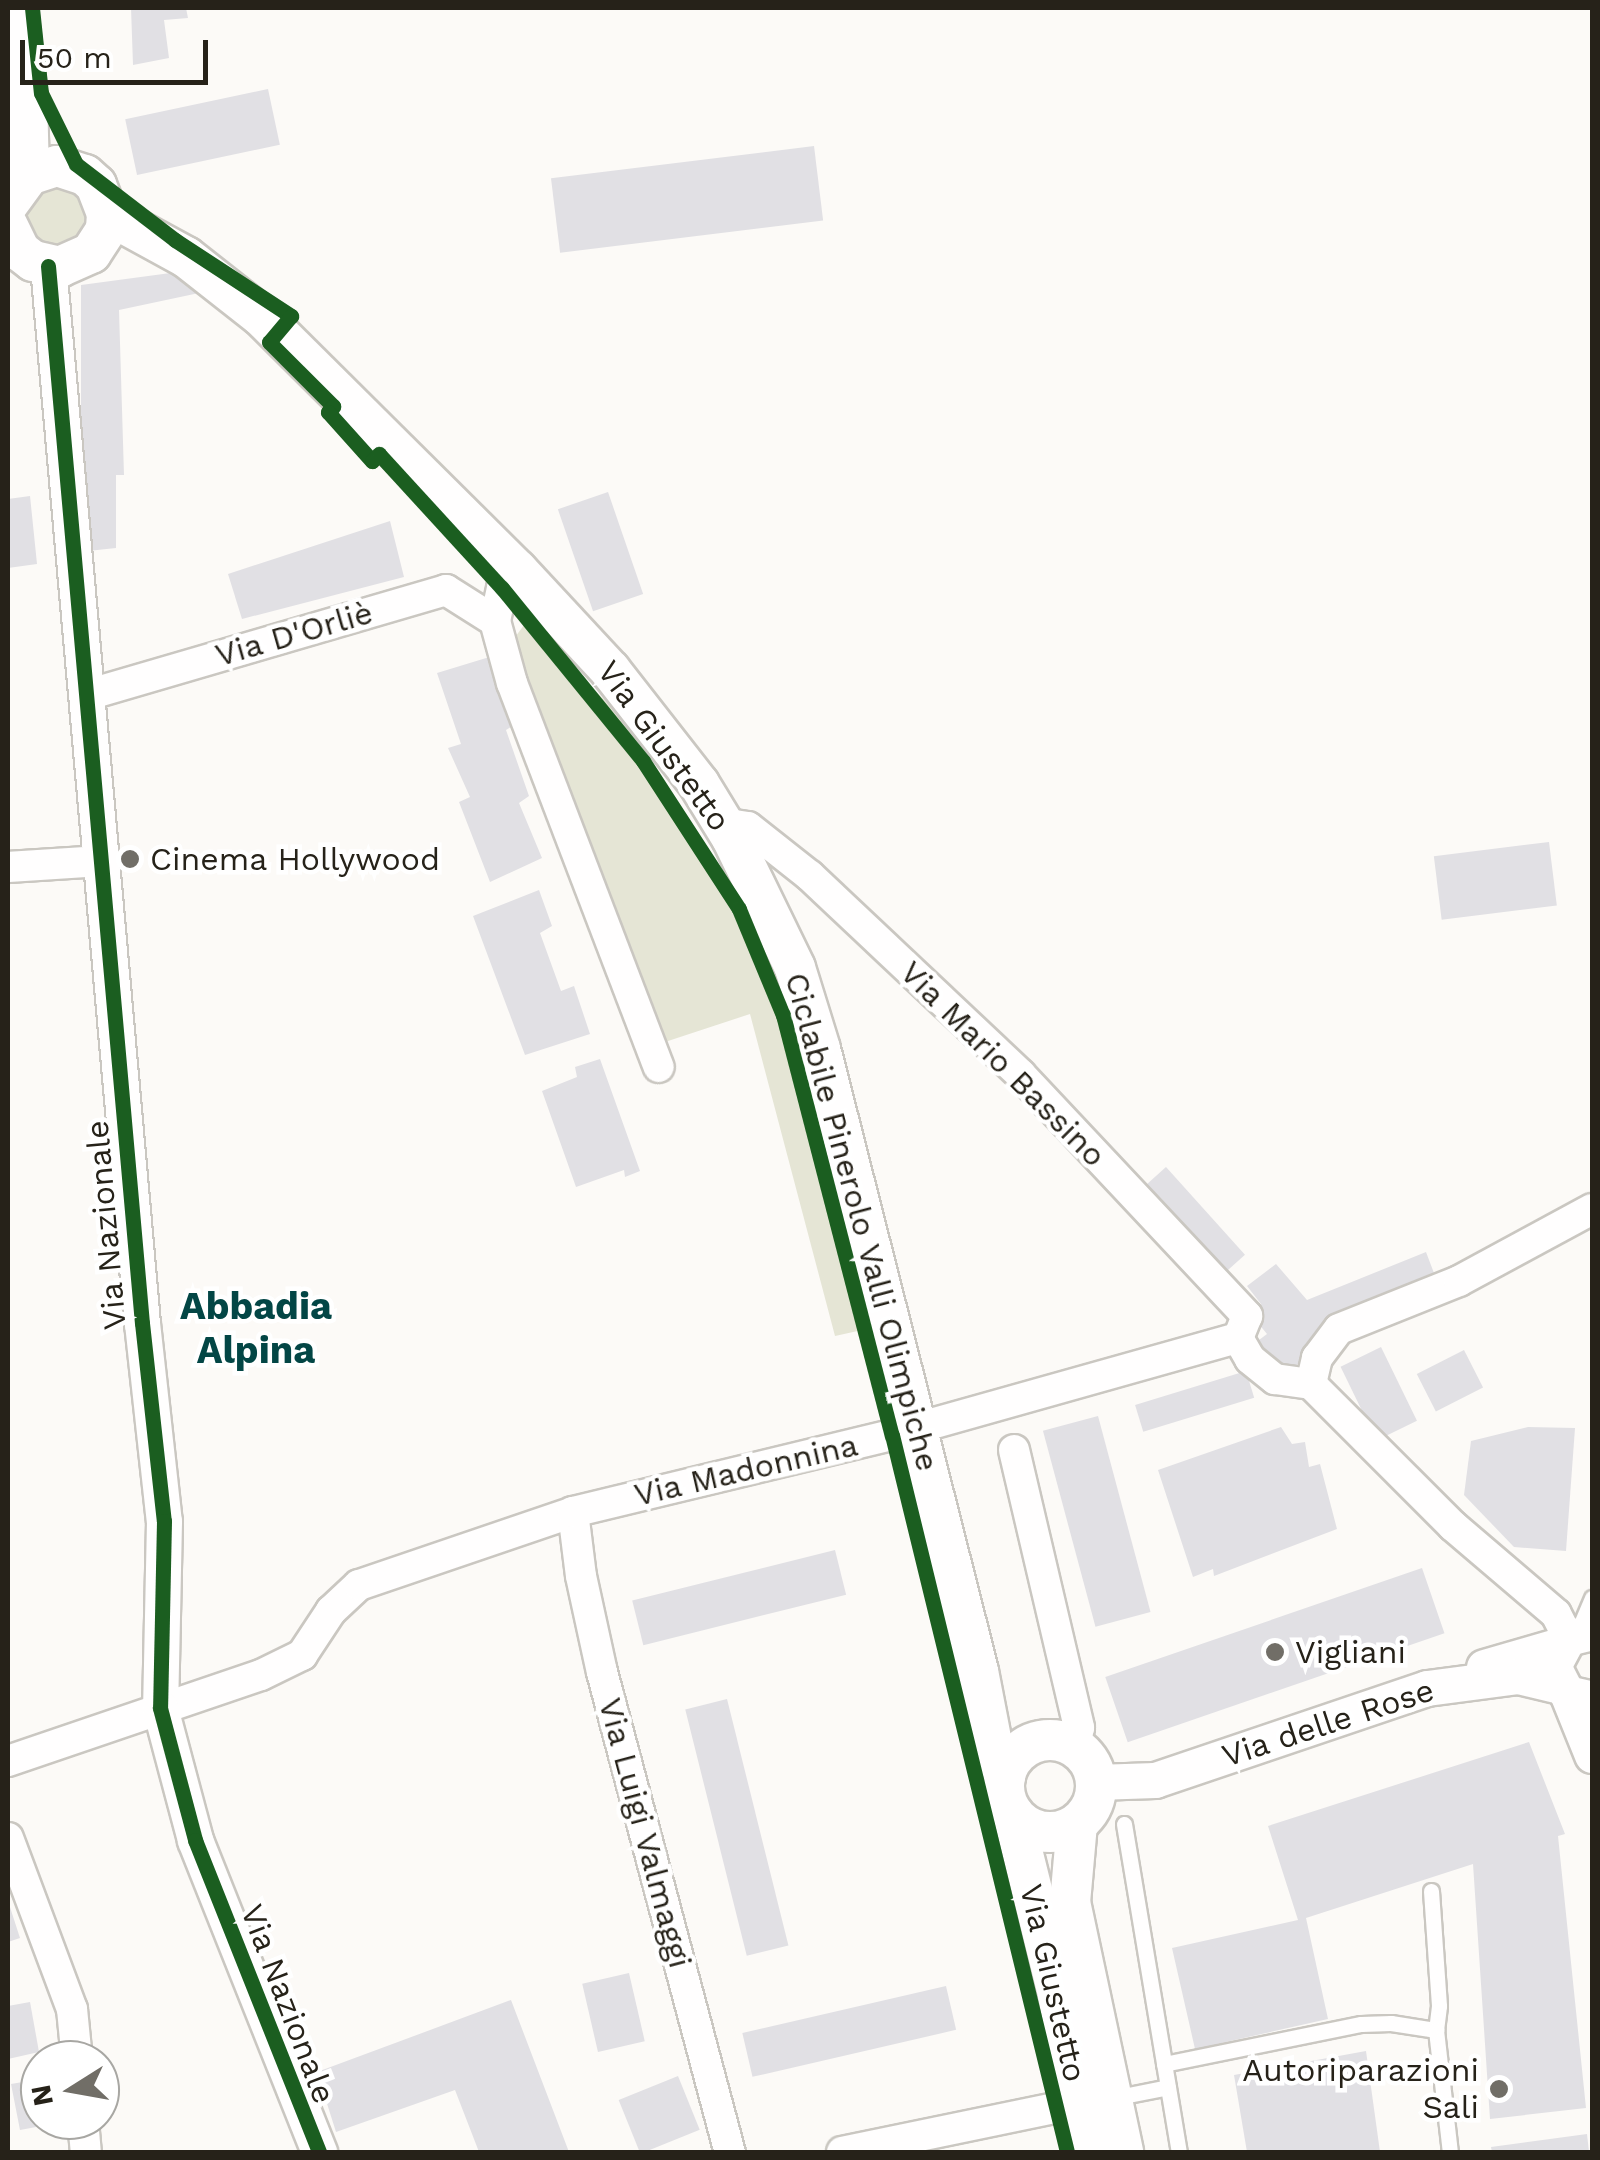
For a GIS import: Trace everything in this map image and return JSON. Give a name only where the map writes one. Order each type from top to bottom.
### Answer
[{"type":"main road","points":[[17,8],[27,97],[12,208],[20,251],[48,266],[71,265],[103,229],[96,185],[71,168],[27,97]]},
{"type":"main road","points":[[12,208],[42,168],[71,168]]},
{"type":"main road","name":"Via Giustetto","points":[[103,229],[140,246],[186,257],[261,316],[596,653],[698,784],[722,822],[794,968],[916,1426],[978,1671],[993,1749],[1096,2099],[1123,2152]]},
{"type":"main road","name":"Via Giustetto","points":[[978,1671],[1003,1713],[1035,1742]]},
{"type":"main road","points":[[1035,1742],[1062,1742],[1074,1747],[1092,1768],[1096,1782],[1088,1813],[1076,1824],[1050,1833],[1023,1824],[1009,1795],[1010,1762],[1035,1742]]},
{"type":"main road","name":"Via Giustetto","points":[[1076,1824],[1070,1902],[1096,2099],[1090,2152]]},
{"type":"street","name":"Via Nazionale","points":[[48,266],[164,1522],[160,1708],[196,1840],[318,2152]]},
{"type":"street","points":[[517,570],[502,588],[494,621],[512,683],[660,1067]]},
{"type":"street","name":"Via D'Orliè","points":[[87,695],[446,590],[494,621]]},
{"type":"street","name":"Via Mario Bassino","points":[[722,822],[748,827],[810,876],[1020,1074],[1246,1316],[1238,1338]]},
{"type":"street","points":[[8,867],[102,861]]},
{"type":"street","points":[[1311,1384],[1317,1358],[1339,1330],[1460,1282],[1592,1209]]},
{"type":"street","points":[[1238,1338],[1250,1359],[1276,1379],[1311,1384],[1453,1526],[1556,1614],[1574,1637]]},
{"type":"street","name":"Via Madonnina","points":[[8,1762],[261,1675],[302,1655],[331,1611],[359,1585],[573,1512],[916,1426],[1238,1338]]},
{"type":"street","points":[[1014,1450],[1080,1728],[1074,1747]]},
{"type":"street","name":"Via Luigi Valmaggi","points":[[573,1512],[581,1576],[602,1672],[730,2152]]},
{"type":"street","points":[[1427,1688],[1574,1637]]},
{"type":"street","points":[[1574,1637],[1553,1666],[1573,1693],[1592,1755]]},
{"type":"street","name":"Via delle Rose","points":[[1096,1782],[1155,1780],[1427,1688],[1518,1676],[1573,1693]]},
{"type":"street","points":[[8,1838],[72,2009],[75,2040]]},
{"type":"street","points":[[842,2152],[929,2144],[1096,2099]]},
{"type":"lane","points":[[1574,1637],[1592,1598]]},
{"type":"lane","points":[[1124,1824],[1179,2152]]},
{"type":"lane","points":[[1431,1892],[1439,2006],[1436,2030],[1450,2152]]},
{"type":"lane","points":[[1164,2064],[1360,2024],[1391,2023],[1436,2030]]},
{"type":"lane","points":[[1096,2099],[1168,2086]]},
{"type":"green space","points":[[47,183],[79,190],[90,221],[80,241],[49,250],[25,228],[24,206]]},
{"type":"green space","points":[[527,621],[624,720],[779,978],[871,1328],[835,1336],[750,1014],[665,1042],[510,644]]},
{"type":"building","points":[[131,8],[186,8],[188,18],[164,20],[169,58],[133,65]]},
{"type":"building","points":[[268,89],[280,145],[137,175],[125,119]]},
{"type":"building","points":[[814,146],[823,220],[560,253],[551,178]]},
{"type":"building","points":[[178,272],[199,293],[119,310],[124,475],[116,475],[116,548],[88,551],[81,475],[81,285]]},
{"type":"building","points":[[608,492],[643,594],[593,611],[558,509]]},
{"type":"building","points":[[30,496],[37,564],[8,568],[8,499]]},
{"type":"building","points":[[390,521],[404,577],[242,619],[228,574]]},
{"type":"building","points":[[496,655],[514,725],[506,730],[529,796],[519,803],[542,858],[490,882],[459,802],[470,797],[448,748],[461,744],[437,673]]},
{"type":"building","points":[[1549,842],[1557,906],[1442,920],[1434,856]]},
{"type":"building","points":[[539,890],[552,926],[540,933],[561,991],[574,986],[590,1034],[525,1055],[473,916]]},
{"type":"building","points":[[600,1059],[640,1171],[625,1177],[624,1170],[576,1187],[542,1091],[577,1077],[575,1067]]},
{"type":"building","points":[[1166,1167],[1245,1255],[1217,1279],[1139,1192]]},
{"type":"building","points":[[1426,1252],[1437,1281],[1335,1321],[1311,1339],[1317,1351],[1288,1371],[1282,1363],[1269,1370],[1251,1346],[1267,1334],[1249,1312],[1261,1304],[1247,1286],[1276,1264],[1307,1300]]},
{"type":"building","points":[[1381,1347],[1417,1421],[1377,1440],[1341,1367]]},
{"type":"building","points":[[1464,1350],[1483,1387],[1436,1411],[1417,1374]]},
{"type":"building","points":[[1246,1371],[1254,1398],[1143,1432],[1135,1405]]},
{"type":"building","points":[[1098,1416],[1151,1612],[1095,1627],[1043,1431]]},
{"type":"building","points":[[1281,1427],[1292,1444],[1305,1442],[1309,1467],[1320,1464],[1337,1529],[1214,1576],[1213,1569],[1193,1577],[1158,1470]]},
{"type":"building","points":[[1528,1427],[1575,1428],[1566,1551],[1514,1547],[1464,1495],[1471,1441]]},
{"type":"building","points":[[835,1550],[846,1595],[643,1645],[632,1601]]},
{"type":"building","name":"Vigliani","points":[[1422,1568],[1444,1633],[1128,1742],[1105,1677]]},
{"type":"building","points":[[727,1699],[788,1945],[747,1956],[685,1709]]},
{"type":"building","points":[[1529,1742],[1565,1834],[1558,1836],[1586,2108],[1490,2119],[1473,1864],[1306,1918],[1328,2019],[1195,2049],[1172,1948],[1298,1920],[1268,1826]]},
{"type":"building","points":[[8,1901],[20,1938],[8,1942]]},
{"type":"building","points":[[629,1973],[645,2041],[598,2052],[582,1984]]},
{"type":"building","points":[[946,1986],[956,2030],[752,2077],[742,2033]]},
{"type":"building","points":[[511,2000],[569,2152],[479,2152],[455,2090],[336,2132],[317,2072]]},
{"type":"building","points":[[30,2002],[37,2040],[20,2040],[20,2056],[8,2059],[8,2006]]},
{"type":"building","points":[[1366,2051],[1380,2152],[1247,2152],[1234,2075]]},
{"type":"building","points":[[678,2076],[700,2130],[640,2152],[619,2100]]},
{"type":"building","points":[[20,2082],[20,2130],[11,2084]]},
{"type":"building","points":[[1587,2134],[1589,2152],[1492,2152],[1491,2147]]},
{"type":"cycle path","name":"Ciclabile Pinerolo Valli Olimpiche","points":[[32,8],[41,93],[76,164],[175,240],[291,316],[269,342],[333,406],[328,412],[372,461],[379,454],[502,588],[643,761],[739,909],[783,1015],[892,1435],[1067,2152]]},
{"type":"cycle path","points":[[48,266],[142,1323],[164,1521],[160,1708],[195,1840],[319,2152]]},
{"type":"place","name":"Cinema Hollywood","points":[[130,859]]},
{"type":"place","name":"Vigliani","points":[[1275,1652]]},
{"type":"place","name":"Autoriparazioni Sali","points":[[1499,2089]]},
{"type":"district","name":"Abbadia Alpina","points":[[256,1329]]}]
